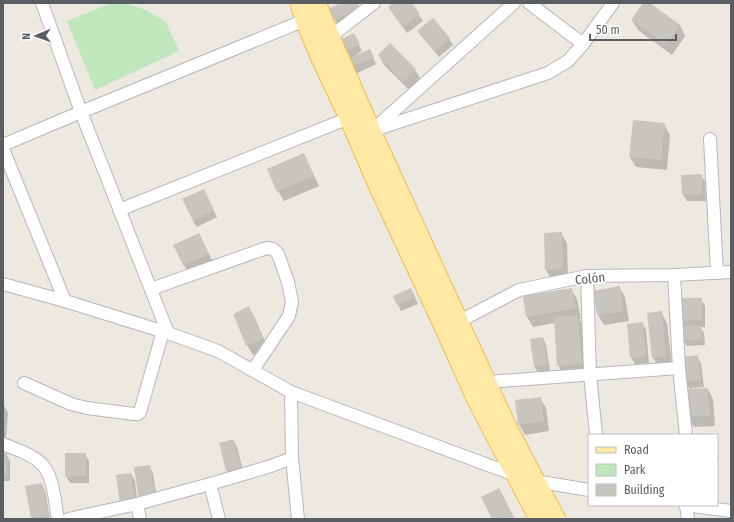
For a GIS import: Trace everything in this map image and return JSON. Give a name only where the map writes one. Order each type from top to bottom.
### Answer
[{"type":"main road","points":[[316,3],[371,131],[458,322],[505,423],[556,519]]},
{"type":"main road","points":[[303,12],[319,54],[477,400],[539,519]]},
{"type":"street","points":[[24,383],[71,404],[87,408],[138,414],[140,412],[166,332],[151,289],[81,112],[42,3]]},
{"type":"street","points":[[330,37],[374,3]]},
{"type":"street","points":[[371,131],[514,3]]},
{"type":"street","points":[[529,3],[583,44]]},
{"type":"street","points":[[371,131],[548,73],[568,61],[583,44],[613,3]]},
{"type":"street","points":[[3,145],[81,112],[303,12]]},
{"type":"street","points":[[119,210],[349,118]]},
{"type":"street","points":[[710,139],[717,272]]},
{"type":"street","points":[[3,149],[65,300]]},
{"type":"street","points":[[151,289],[267,248],[273,249],[278,254],[288,282],[292,302],[289,316],[253,370]]},
{"type":"street","name":"Colón","points":[[458,322],[519,290],[587,276],[674,275],[731,272]]},
{"type":"street","points":[[674,275],[679,368],[686,434]]},
{"type":"street","points":[[587,276],[590,374],[596,434]]},
{"type":"street","points":[[3,284],[65,300],[166,332],[218,351],[292,392],[515,475],[535,481],[588,490]]},
{"type":"street","points":[[486,382],[679,368]]},
{"type":"street","points":[[292,392],[292,458],[298,519]]},
{"type":"street","points":[[3,444],[25,453],[37,460],[46,469],[52,482],[58,519]]},
{"type":"street","points":[[68,519],[137,504],[271,466],[292,458]]},
{"type":"street","points":[[210,484],[219,519]]},
{"type":"street","points":[[137,504],[140,519]]},
{"type":"street","points":[[686,506],[688,519]]},
{"type":"street","points":[[694,506],[731,511]]},
{"type":"green space","points":[[112,3],[128,4],[146,10],[166,22],[179,51],[95,90],[67,21]]},
{"type":"building","points":[[341,3],[357,3],[359,8],[334,20],[328,9]]},
{"type":"building","points":[[393,3],[412,3],[420,14],[403,27],[388,7]]},
{"type":"building","points":[[643,3],[650,3],[680,25],[666,45],[631,20]]},
{"type":"building","points":[[433,18],[450,38],[435,51],[417,31]]},
{"type":"building","points":[[354,33],[360,44],[346,51],[340,40]]},
{"type":"building","points":[[390,43],[416,69],[403,82],[378,55]]},
{"type":"building","points":[[370,49],[374,58],[351,67],[347,59]]},
{"type":"building","points":[[633,120],[665,123],[661,160],[629,157]]},
{"type":"building","points":[[304,153],[314,176],[277,192],[267,169]]},
{"type":"building","points":[[702,174],[702,194],[682,195],[681,175]]},
{"type":"building","points":[[204,189],[214,210],[193,221],[182,199]]},
{"type":"building","points":[[562,232],[563,269],[545,270],[544,233]]},
{"type":"building","points":[[199,233],[209,254],[183,265],[173,245]]},
{"type":"building","points":[[620,286],[624,311],[597,315],[593,291]]},
{"type":"building","points":[[411,288],[415,297],[397,305],[393,296]]},
{"type":"building","points":[[572,288],[576,308],[526,317],[523,296]]},
{"type":"building","points":[[679,298],[702,298],[702,320],[679,321]]},
{"type":"building","points":[[249,306],[263,339],[246,346],[233,314]]},
{"type":"building","points":[[662,311],[666,356],[652,358],[647,313]]},
{"type":"building","points":[[578,315],[582,364],[557,366],[554,317]]},
{"type":"building","points":[[643,322],[646,356],[630,358],[627,324]]},
{"type":"building","points":[[681,326],[701,326],[702,339],[682,340]]},
{"type":"building","points":[[543,337],[547,365],[534,367],[530,339]]},
{"type":"building","points":[[698,355],[701,380],[685,382],[682,357]]},
{"type":"building","points":[[708,388],[710,416],[687,417],[686,389]]},
{"type":"building","points":[[541,397],[544,421],[518,425],[515,400]]},
{"type":"building","points":[[233,439],[241,468],[226,471],[219,443]]},
{"type":"building","points":[[3,453],[7,453],[7,475],[3,475]]},
{"type":"building","points":[[65,453],[86,453],[86,476],[65,477]]},
{"type":"building","points":[[150,465],[155,498],[139,501],[134,467]]},
{"type":"building","points":[[131,473],[135,502],[120,504],[116,475]]},
{"type":"building","points":[[42,483],[48,515],[31,518],[25,486]]},
{"type":"building","points":[[499,488],[515,519],[492,519],[481,497]]}]
